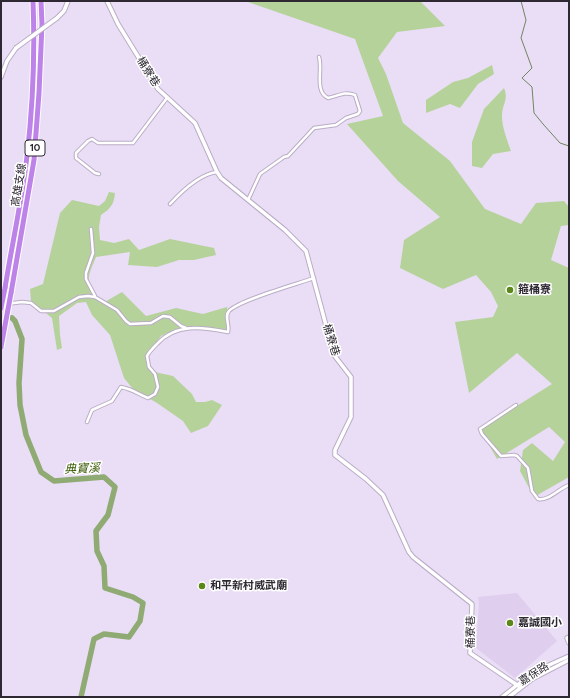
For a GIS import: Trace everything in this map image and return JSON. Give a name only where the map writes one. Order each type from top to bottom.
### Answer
[{"type":"highway","name":"高雄支線","points":[[1,308],[27,156],[32,93],[34,28],[33,1]]},
{"type":"highway","name":"高雄支線","points":[[1,347],[12,293],[34,160],[39,93],[42,24],[41,1]]},
{"type":"street","points":[[1,77],[7,61],[16,48],[57,18],[64,11],[68,1]]},
{"type":"street","name":"桶寮巷","points":[[107,1],[118,24],[158,89],[196,124],[221,178],[303,247],[309,260],[334,355],[351,377],[351,417],[335,450],[335,455],[366,479],[383,495],[409,552],[470,602],[472,607],[470,653],[518,686]]},
{"type":"street","points":[[248,200],[260,174],[284,157],[288,156],[314,128],[336,125],[346,118],[358,114],[360,111],[353,94],[344,93],[328,98],[325,96],[320,87],[321,67],[319,57]]},
{"type":"street","points":[[99,174],[95,173],[76,158],[76,153],[92,139],[98,143],[133,143],[167,98]]},
{"type":"street","points":[[170,204],[179,194],[194,183],[210,173],[217,172]]},
{"type":"street","points":[[92,230],[92,253],[86,273],[86,279],[95,297]]},
{"type":"street","points":[[87,422],[92,410],[112,401],[121,387],[132,389],[136,393],[148,398],[155,394],[158,387],[156,374],[148,367],[147,356],[162,338],[173,332],[186,328],[204,327],[228,332],[229,328],[227,321],[230,310],[244,301],[314,278]]},
{"type":"street","points":[[1,295],[6,304],[22,302],[31,303],[41,311],[54,311],[79,298],[88,296],[95,297],[117,310],[130,324],[151,323],[163,316],[170,317],[186,328]]},
{"type":"street","points":[[516,405],[480,429],[482,434],[501,456],[517,456],[528,468],[532,491],[538,499],[547,499],[558,490],[569,486]]},
{"type":"street","points":[[569,637],[567,638],[569,643]]},
{"type":"street","name":"嘉保路","points":[[502,697],[541,669],[569,656]]},
{"type":"street","name":"嘉保路","points":[[509,697],[518,686],[569,660]]},
{"type":"shaded area","name":"嘉誠國小","points":[[517,593],[557,641],[515,678],[476,648],[479,604],[478,597]]},
{"type":"green space","points":[[245,1],[420,1],[445,26],[397,32],[378,58],[386,74],[403,123],[450,161],[485,209],[521,224],[536,203],[564,201],[569,207],[569,225],[561,226],[551,260],[569,268],[569,477],[534,497],[520,471],[523,450],[532,443],[553,461],[565,442],[549,427],[497,459],[480,429],[552,384],[517,353],[469,393],[455,322],[493,317],[498,306],[491,292],[476,275],[443,289],[400,268],[404,240],[440,217],[398,181],[347,124],[383,116],[355,39]]},
{"type":"green space","points":[[492,65],[494,74],[478,84],[460,108],[450,104],[426,113],[426,100],[453,82],[468,78]]},
{"type":"green space","points":[[504,88],[506,99],[502,112],[502,120],[511,151],[493,154],[482,168],[472,166],[472,142],[484,109]]},
{"type":"green space","points":[[109,192],[115,193],[114,201],[107,211],[101,215],[99,227],[100,240],[114,243],[129,239],[139,250],[170,239],[214,248],[216,255],[194,260],[179,260],[157,267],[128,265],[130,252],[96,257],[89,277],[90,286],[103,303],[122,292],[146,316],[176,308],[203,314],[227,307],[229,328],[220,332],[202,329],[176,329],[161,336],[151,349],[147,359],[150,371],[173,376],[192,394],[196,402],[212,400],[222,405],[208,426],[191,433],[183,421],[133,389],[124,378],[110,335],[92,315],[86,302],[77,303],[59,316],[62,348],[57,350],[52,318],[31,301],[30,289],[43,284],[60,213],[72,200],[99,206],[105,201]]},
{"type":"waterway","points":[[521,1],[526,20],[521,38],[532,68],[522,78],[532,87],[534,113],[560,143],[569,146]]},
{"type":"waterway","name":"典寶溪","points":[[9,314],[12,318]]},
{"type":"waterway","name":"典寶溪","points":[[12,318],[15,321],[22,339],[19,383],[20,405],[26,435],[41,472],[54,481],[104,477],[115,487],[108,515],[96,531],[97,551],[104,566],[105,588],[133,597],[143,603],[140,621],[129,637],[104,634],[94,639],[81,697]]},
{"type":"place","name":"箍桶寮","points":[[510,290]]},
{"type":"place","name":"和平新村威武廟","points":[[202,586]]},
{"type":"place","name":"嘉誠國小","points":[[510,623]]}]
